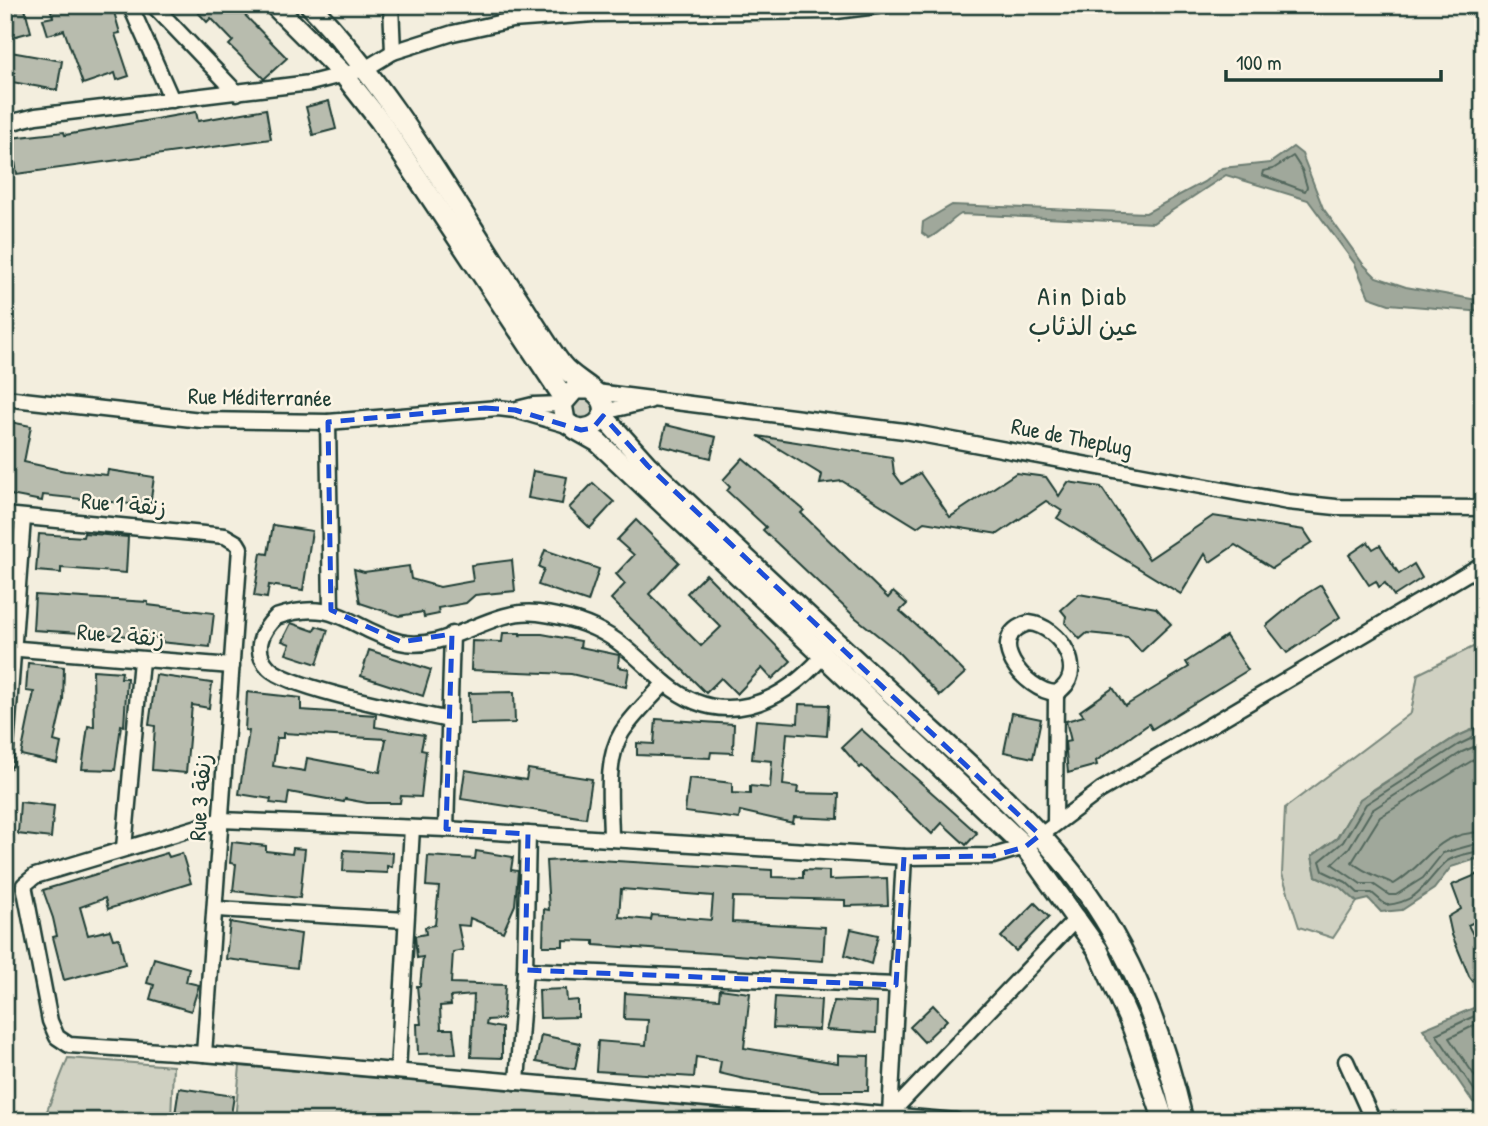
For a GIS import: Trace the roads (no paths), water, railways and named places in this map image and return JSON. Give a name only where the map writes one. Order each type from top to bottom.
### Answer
[{"type":"street","points":[[130,5],[172,100]]},
{"type":"street","points":[[153,5],[237,93]]},
{"type":"street","points":[[274,5],[344,75],[388,133],[563,401],[563,416],[573,427],[598,442],[823,656],[1040,835],[1078,917],[1098,950],[1133,1029],[1164,1121]]},
{"type":"street","points":[[310,5],[365,69],[561,364],[601,398],[603,414],[648,466],[1040,835],[1095,905],[1118,942],[1153,1020],[1183,1121]]},
{"type":"street","points":[[391,5],[393,52]]},
{"type":"street","points":[[5,124],[36,116],[237,93],[344,75],[365,69],[393,52],[483,25],[546,16],[836,11],[885,5]]},
{"type":"street","points":[[563,401],[575,389],[654,400]]},
{"type":"street","name":"Rue Méditerranée","points":[[5,398],[201,420],[328,422],[485,408],[515,410],[573,427]]},
{"type":"street","points":[[573,427],[593,428],[603,414],[654,400]]},
{"type":"street","name":"Rue de Theplug","points":[[654,400],[917,433],[1300,503],[1336,507],[1483,508]]},
{"type":"street","name":"Rue Méditerranée","points":[[515,410],[563,401]]},
{"type":"street","points":[[328,422],[331,610]]},
{"type":"street","name":"Rue 1 زنقة","points":[[5,514],[23,518],[225,536],[237,543]]},
{"type":"street","points":[[5,762],[10,648],[23,518]]},
{"type":"street","name":"Rue 3 زنقة","points":[[204,1054],[217,909],[241,554],[237,543]]},
{"type":"street","points":[[956,1121],[204,1054],[69,1045],[52,1030],[24,885],[35,876],[221,820],[528,834],[904,857],[993,856],[1040,835],[1101,790],[1483,564]]},
{"type":"street","points":[[449,720],[351,698],[297,682],[270,669],[261,658],[259,647],[266,626],[276,617],[289,612],[331,610],[401,642],[417,644],[510,614],[537,613],[590,626],[624,645],[665,683],[695,701],[712,706],[742,706],[768,700],[790,689],[823,656]]},
{"type":"street","points":[[1022,625],[1045,626],[1070,658],[1072,676],[1065,688],[1056,693],[1038,689],[1018,671],[1011,660],[1009,640],[1022,625]]},
{"type":"street","points":[[446,830],[452,634]]},
{"type":"street","name":"Rue 2 زنقة","points":[[10,648],[232,666]]},
{"type":"street","points":[[124,848],[141,660]]},
{"type":"street","points":[[611,839],[611,770],[615,748],[621,734],[665,683]]},
{"type":"street","points":[[1040,835],[1056,693]]},
{"type":"street","points":[[398,1071],[412,828]]},
{"type":"street","points":[[517,1082],[528,834]]},
{"type":"street","points":[[890,1114],[904,857]]},
{"type":"street","points":[[217,909],[406,920]]},
{"type":"street","points":[[890,1114],[1078,917]]},
{"type":"street","points":[[524,970],[895,985]]},
{"type":"street","points":[[1346,1061],[1373,1121]]},
{"type":"water","points":[[1293,147],[1302,154],[1323,208],[1363,264],[1376,277],[1406,287],[1483,301],[1483,312],[1389,304],[1369,297],[1355,264],[1308,200],[1226,175],[1153,223],[961,214],[929,238],[922,233],[923,222],[952,205],[1146,213],[1204,182],[1222,168],[1270,163]]},
{"type":"water","points":[[1483,725],[1483,857],[1451,867],[1434,889],[1402,910],[1381,912],[1369,899],[1357,902],[1342,888],[1316,876],[1312,856],[1337,838],[1360,799],[1454,738]]},
{"type":"water","points":[[1483,1004],[1483,1104],[1473,1102],[1423,1029]]},
{"type":"district","name":"Ain Diab عين الذئاب","points":[[1083,311]]}]
